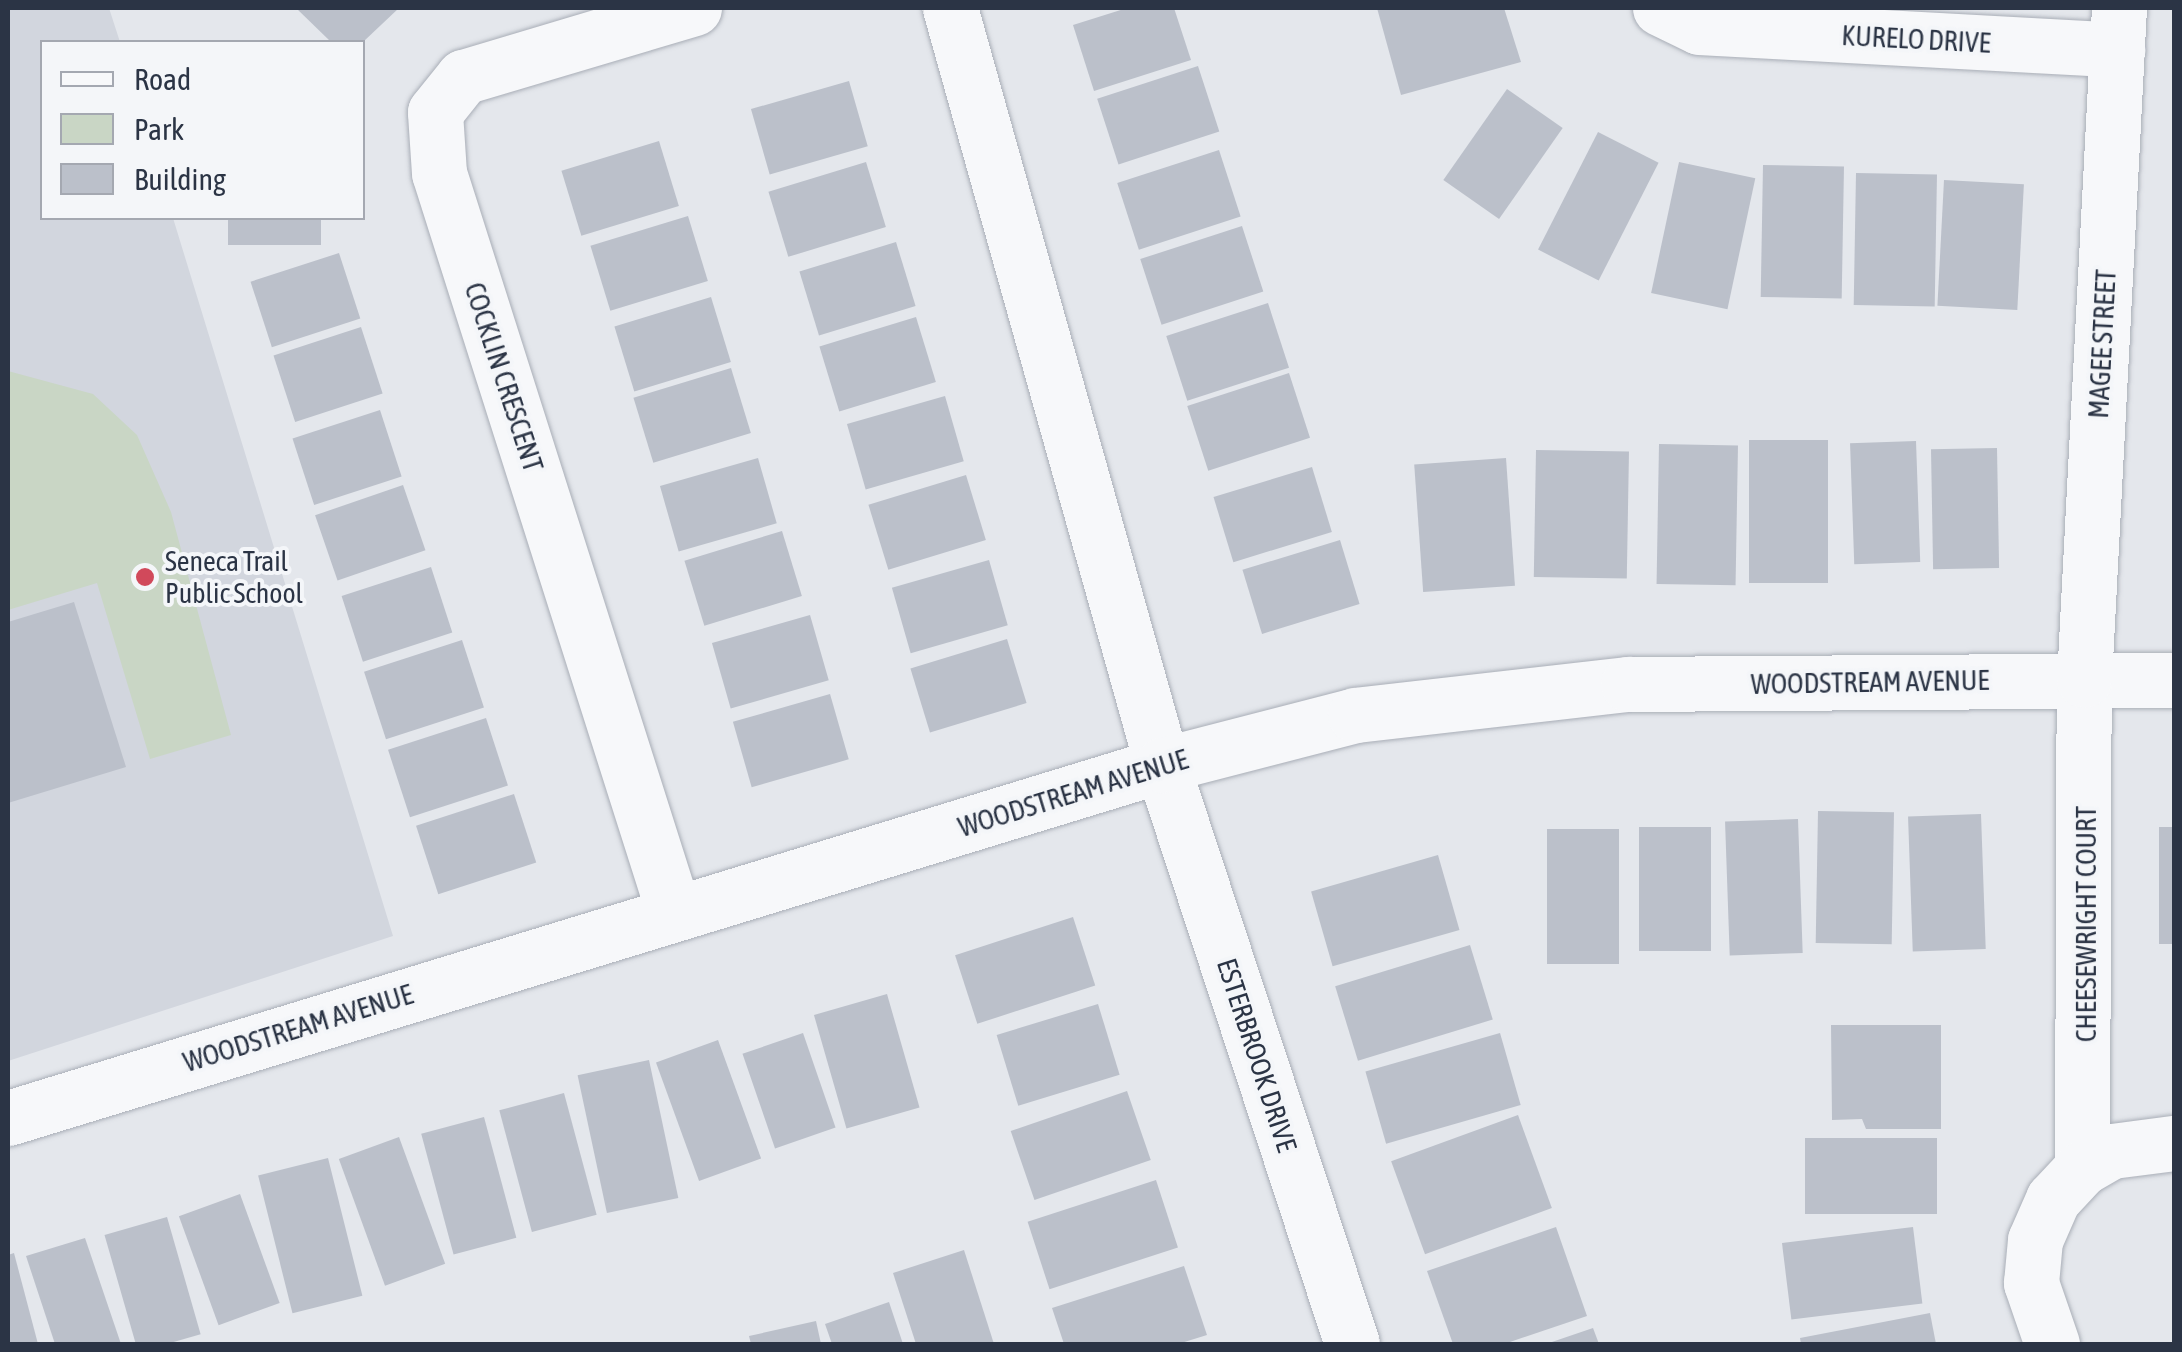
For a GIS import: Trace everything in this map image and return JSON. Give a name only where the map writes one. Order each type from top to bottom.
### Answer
[{"type":"street","name":"COCKLIN CRESCENT","points":[[674,913],[439,173],[434,112],[463,77],[694,8]]},
{"type":"street","points":[[950,8],[1162,765]]},
{"type":"street","name":"KURELO DRIVE","points":[[1660,8],[1699,27],[2118,29]]},
{"type":"street","name":"MAGEE STREET","points":[[2084,680],[2118,29]]},
{"type":"street","name":"CHEESEWRIGHT COURT","points":[[2082,1168],[2084,680]]},
{"type":"street","name":"WOODSTREAM AVENUE","points":[[8,1118],[1162,765],[1354,715],[1628,684],[2174,680]]},
{"type":"street","name":"ESTERBROOK DRIVE","points":[[1162,765],[1352,1344]]},
{"type":"street","points":[[2052,1344],[2031,1283],[2035,1240],[2052,1200],[2082,1168],[2112,1150],[2174,1143]]},
{"type":"shaded area","name":"Seneca Trail Public School","points":[[8,8],[109,8],[119,40],[40,40],[40,220],[174,220],[393,936],[8,1061]]},
{"type":"green space","points":[[8,371],[93,394],[137,435],[171,512],[231,735],[150,759],[97,583],[8,610]]},
{"type":"building","points":[[296,8],[399,8],[365,40],[329,40]]},
{"type":"building","points":[[1127,8],[1174,8],[1191,60],[1094,91],[1073,25]]},
{"type":"building","points":[[1377,8],[1504,8],[1521,62],[1401,95]]},
{"type":"building","points":[[1198,66],[1219,132],[1119,164],[1097,99]]},
{"type":"building","points":[[849,81],[868,146],[770,174],[751,109]]},
{"type":"building","points":[[1507,89],[1563,128],[1499,219],[1443,180]]},
{"type":"building","points":[[1598,132],[1659,163],[1599,280],[1538,250]]},
{"type":"building","points":[[659,141],[679,206],[581,236],[561,171]]},
{"type":"building","points":[[1219,150],[1241,217],[1139,250],[1117,183]]},
{"type":"building","points":[[866,162],[886,227],[788,257],[768,192]]},
{"type":"building","points":[[1679,162],[1755,178],[1727,309],[1651,293]]},
{"type":"building","points":[[1763,165],[1844,166],[1842,298],[1761,297]]},
{"type":"building","points":[[1856,173],[1937,174],[1935,306],[1854,305]]},
{"type":"building","points":[[1944,180],[2024,184],[2017,310],[1937,306]]},
{"type":"building","points":[[688,216],[708,281],[610,311],[590,246]]},
{"type":"building","points":[[228,220],[321,220],[321,245],[228,245]]},
{"type":"building","points":[[1242,226],[1263,292],[1162,325],[1140,259]]},
{"type":"building","points":[[896,242],[916,306],[819,336],[799,272]]},
{"type":"building","points":[[339,253],[360,319],[272,347],[251,282]]},
{"type":"building","points":[[711,297],[731,362],[634,392],[614,327]]},
{"type":"building","points":[[1268,303],[1289,368],[1187,401],[1166,336]]},
{"type":"building","points":[[916,317],[936,382],[839,412],[819,347]]},
{"type":"building","points":[[361,327],[383,394],[295,422],[274,355]]},
{"type":"building","points":[[731,368],[751,433],[653,463],[633,398]]},
{"type":"building","points":[[1289,373],[1310,438],[1208,471],[1187,406]]},
{"type":"building","points":[[945,396],[964,461],[866,489],[847,424]]},
{"type":"building","points":[[380,410],[402,477],[314,505],[293,438]]},
{"type":"building","points":[[1749,440],[1828,440],[1828,583],[1749,583]]},
{"type":"building","points":[[1916,441],[1920,562],[1854,564],[1850,443]]},
{"type":"building","points":[[1659,444],[1738,445],[1736,585],[1657,584]]},
{"type":"building","points":[[1997,448],[1999,568],[1933,569],[1931,449]]},
{"type":"building","points":[[1536,450],[1629,452],[1627,579],[1534,577]]},
{"type":"building","points":[[758,458],[777,523],[679,551],[660,486]]},
{"type":"building","points":[[1506,458],[1515,586],[1423,592],[1414,464]]},
{"type":"building","points":[[1312,467],[1332,532],[1233,562],[1214,497]]},
{"type":"building","points":[[966,475],[986,540],[888,570],[868,505]]},
{"type":"building","points":[[403,485],[425,550],[338,581],[315,515]]},
{"type":"building","points":[[782,531],[802,596],[704,626],[684,561]]},
{"type":"building","points":[[1340,540],[1360,604],[1262,634],[1242,570]]},
{"type":"building","points":[[989,560],[1008,625],[911,653],[892,588]]},
{"type":"building","points":[[431,567],[452,633],[363,662],[342,596]]},
{"type":"building","points":[[74,602],[126,767],[8,803],[8,622]]},
{"type":"building","points":[[810,615],[829,680],[731,708],[712,643]]},
{"type":"building","points":[[1007,639],[1027,703],[930,733],[910,669]]},
{"type":"building","points":[[462,640],[484,708],[386,739],[364,672]]},
{"type":"building","points":[[830,694],[849,759],[752,787],[733,722]]},
{"type":"building","points":[[486,718],[508,786],[410,817],[388,750]]},
{"type":"building","points":[[514,794],[536,862],[438,894],[416,826]]},
{"type":"building","points":[[1818,811],[1894,812],[1892,944],[1816,943]]},
{"type":"building","points":[[1981,814],[1986,949],[1913,951],[1908,817]]},
{"type":"building","points":[[1798,819],[1803,953],[1730,955],[1725,822]]},
{"type":"building","points":[[1639,827],[1711,827],[1711,951],[1639,951]]},
{"type":"building","points":[[2159,827],[2174,827],[2174,944],[2159,944]]},
{"type":"building","points":[[1547,829],[1619,829],[1619,964],[1547,964]]},
{"type":"building","points":[[1438,855],[1459,930],[1333,966],[1311,891]]},
{"type":"building","points":[[1073,917],[1095,985],[977,1024],[955,955]]},
{"type":"building","points":[[1470,945],[1493,1020],[1358,1061],[1335,986]]},
{"type":"building","points":[[887,994],[920,1107],[846,1128],[814,1015]]},
{"type":"building","points":[[1098,1004],[1120,1075],[1018,1106],[997,1035]]},
{"type":"building","points":[[1831,1025],[1941,1025],[1941,1129],[1866,1129],[1862,1119],[1832,1120]]},
{"type":"building","points":[[803,1033],[836,1128],[775,1148],[742,1054]]},
{"type":"building","points":[[1500,1033],[1521,1105],[1386,1144],[1365,1072]]},
{"type":"building","points":[[718,1040],[761,1158],[699,1181],[656,1063]]},
{"type":"building","points":[[649,1060],[678,1198],[607,1213],[578,1075]]},
{"type":"building","points":[[1127,1091],[1151,1160],[1034,1200],[1011,1131]]},
{"type":"building","points":[[564,1093],[597,1215],[532,1232],[499,1110]]},
{"type":"building","points":[[1518,1115],[1552,1208],[1425,1254],[1391,1161]]},
{"type":"building","points":[[484,1117],[516,1238],[454,1255],[421,1134]]},
{"type":"building","points":[[399,1137],[445,1264],[385,1286],[339,1159]]},
{"type":"building","points":[[1805,1138],[1937,1138],[1937,1214],[1805,1214]]},
{"type":"building","points":[[328,1158],[362,1296],[292,1313],[258,1175]]},
{"type":"building","points":[[1156,1180],[1178,1248],[1050,1289],[1028,1222]]},
{"type":"building","points":[[240,1194],[280,1303],[219,1325],[179,1216]]},
{"type":"building","points":[[167,1217],[201,1334],[167,1344],[136,1344],[105,1235]]},
{"type":"building","points":[[1556,1227],[1587,1316],[1504,1344],[1453,1344],[1427,1271]]},
{"type":"building","points":[[1913,1227],[1922,1303],[1791,1320],[1782,1243]]},
{"type":"building","points":[[85,1238],[121,1344],[55,1344],[26,1256]]},
{"type":"building","points":[[964,1250],[994,1344],[916,1344],[893,1273]]},
{"type":"building","points":[[14,1253],[38,1344],[8,1344],[8,1255]]},
{"type":"building","points":[[1184,1266],[1207,1335],[1178,1344],[1064,1344],[1052,1308]]},
{"type":"building","points":[[889,1302],[903,1344],[832,1344],[825,1324]]},
{"type":"building","points":[[1930,1313],[1936,1344],[1801,1344],[1800,1338]]},
{"type":"building","points":[[816,1321],[821,1344],[751,1344],[749,1336]]},
{"type":"building","points":[[1593,1328],[1599,1344],[1546,1344]]},
{"type":"place","name":"Seneca Trail Public School","points":[[145,577]]}]
